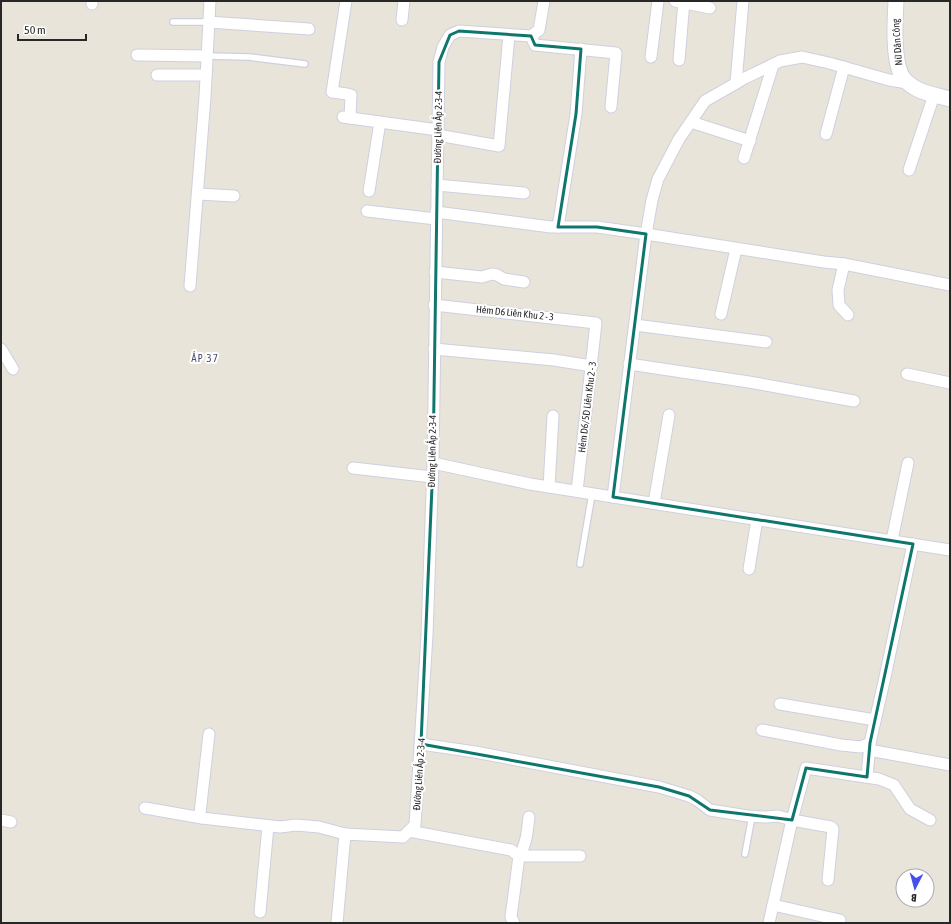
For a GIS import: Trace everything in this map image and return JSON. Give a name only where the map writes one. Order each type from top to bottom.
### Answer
[{"type":"street","points":[[190,286],[198,194],[210,1]]},
{"type":"street","points":[[346,1],[332,92],[351,95],[346,117],[380,122],[499,146],[509,35]]},
{"type":"street","points":[[402,20],[404,1]]},
{"type":"street","points":[[544,1],[539,30],[531,36],[535,44],[620,54],[611,107]]},
{"type":"street","points":[[651,57],[658,1]]},
{"type":"street","points":[[736,83],[743,1]]},
{"type":"street","name":"Nữ Dân Công","points":[[896,1],[896,56],[900,73],[908,82]]},
{"type":"street","points":[[679,60],[681,2],[710,8]]},
{"type":"street","points":[[208,22],[309,29]]},
{"type":"street","name":"Đường Liên Ấp 2-3-4","points":[[409,831],[415,825],[427,635],[432,477],[439,62],[450,35],[459,31],[531,36]]},
{"type":"street","points":[[558,227],[576,114],[581,49]]},
{"type":"street","points":[[137,55],[207,56]]},
{"type":"street","points":[[613,497],[646,234],[652,200],[658,179],[679,139],[705,101],[736,83],[773,65],[802,57],[889,80],[908,82],[917,89],[950,99]]},
{"type":"street","points":[[744,158],[773,65]]},
{"type":"street","points":[[826,134],[844,67]]},
{"type":"street","points":[[157,75],[206,75]]},
{"type":"street","points":[[909,170],[934,94]]},
{"type":"street","points":[[369,191],[380,122]]},
{"type":"street","points":[[691,122],[750,141]]},
{"type":"street","points":[[437,185],[524,193]]},
{"type":"street","points":[[198,194],[234,196]]},
{"type":"street","points":[[367,211],[436,215],[558,227],[597,227],[844,264],[950,285]]},
{"type":"street","points":[[721,314],[736,249]]},
{"type":"street","points":[[844,264],[838,290],[839,305],[848,315]]},
{"type":"street","points":[[435,272],[482,277],[492,274],[497,275],[504,280],[524,282]]},
{"type":"street","name":"Hẻm D6 Liên Khu 2 - 3","points":[[434,305],[596,323]]},
{"type":"street","name":"Hẻm D6/5D Liên Khu 2 - 3","points":[[577,491],[596,323]]},
{"type":"street","points":[[635,324],[766,342]]},
{"type":"street","points":[[1,349],[13,369]]},
{"type":"street","points":[[434,349],[554,360],[592,366]]},
{"type":"street","points":[[629,364],[750,382],[854,400]]},
{"type":"street","points":[[907,374],[950,383]]},
{"type":"street","points":[[654,503],[669,415]]},
{"type":"street","points":[[550,487],[553,416]]},
{"type":"street","points":[[432,463],[530,484],[950,550]]},
{"type":"street","points":[[892,540],[908,463]]},
{"type":"street","points":[[353,468],[432,477]]},
{"type":"street","points":[[749,569],[757,519]]},
{"type":"street","points":[[867,777],[870,746],[875,720],[913,544]]},
{"type":"street","points":[[780,704],[875,720]]},
{"type":"street","points":[[762,730],[841,745],[861,747],[870,746],[950,765]]},
{"type":"street","points":[[202,818],[200,813],[209,734]]},
{"type":"street","points":[[421,744],[475,752],[658,787],[689,796],[698,800],[710,810],[752,816],[778,816],[831,827],[833,829],[828,880]]},
{"type":"street","points":[[769,923],[792,820],[806,768],[879,779],[894,785],[910,809],[930,820]]},
{"type":"street","points":[[145,808],[202,818],[268,826],[280,827],[296,825],[319,827],[345,834],[403,837],[409,831],[511,850],[519,856],[580,856]]},
{"type":"street","points":[[514,923],[511,918],[519,856],[524,848],[529,817]]},
{"type":"street","points":[[260,912],[268,826]]},
{"type":"street","points":[[337,923],[345,834]]},
{"type":"street","points":[[773,905],[840,920]]},
{"type":"lane","points":[[173,22],[208,22]]},
{"type":"lane","points":[[207,56],[249,57],[305,64]]},
{"type":"lane","points":[[580,564],[592,494]]},
{"type":"lane","points":[[745,854],[752,816]]},
{"type":"highlighted area","points":[[459,31],[531,36],[535,45],[581,49],[576,114],[558,227],[597,227],[646,234],[613,497],[913,544],[870,743],[867,777],[806,768],[792,820],[710,810],[689,796],[659,787],[421,744],[433,463],[439,62],[450,35]]},
{"type":"district","name":"ẤP 37","points":[[205,358]]}]
